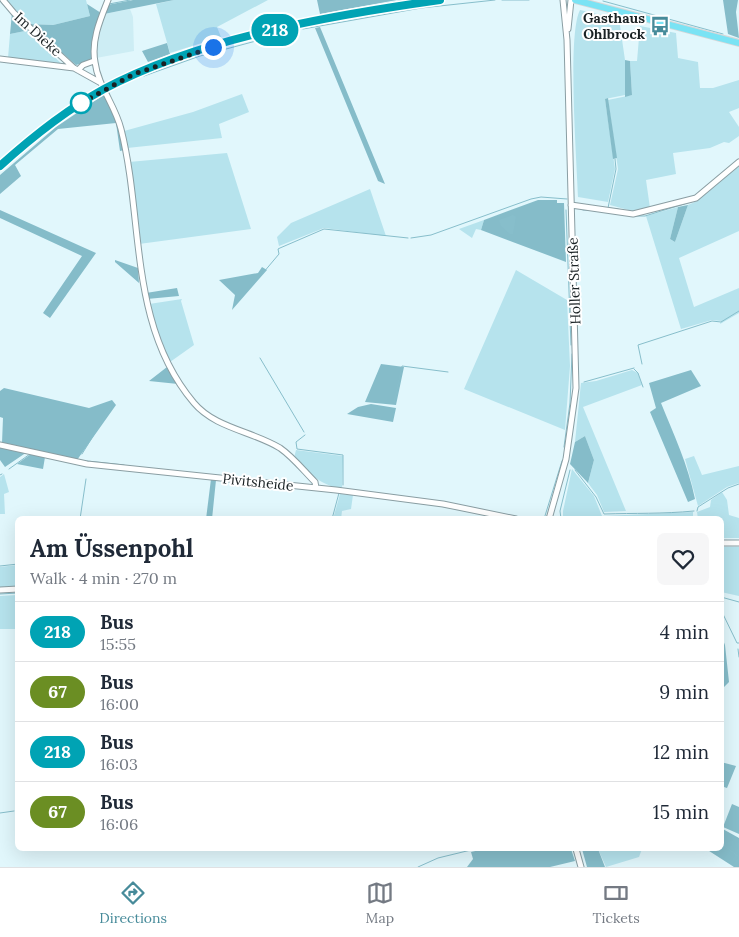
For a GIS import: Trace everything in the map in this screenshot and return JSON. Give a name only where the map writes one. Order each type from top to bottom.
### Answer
[{"type":"main road","points":[[0,166],[47,126],[103,86],[169,61],[271,31],[318,20],[440,0]]},
{"type":"main road","points":[[575,0],[600,3],[739,43]]},
{"type":"street","name":"Im Dieke","points":[[3,0],[76,69]]},
{"type":"street","points":[[108,0],[97,29],[94,62],[122,130],[146,301],[158,339],[169,364],[193,402],[205,414],[280,448],[315,482],[316,488]]},
{"type":"street","name":"Holler Straße","points":[[550,516],[566,459],[576,388],[567,40],[563,0]]},
{"type":"street","name":"Holler Straße","points":[[567,40],[571,0]]},
{"type":"street","points":[[0,59],[76,69],[103,86]]},
{"type":"street","points":[[76,69],[94,62]]},
{"type":"street","points":[[571,205],[633,214],[643,213],[696,198],[739,162]]},
{"type":"street","name":"Pivitsheide","points":[[0,445],[102,466],[316,488],[443,504],[501,516]]},
{"type":"street","points":[[724,543],[739,543]]},
{"type":"street","points":[[0,590],[15,589]]},
{"type":"street","points":[[577,851],[581,867]]},
{"type":"shaded area","points":[[5,0],[86,0],[90,16],[53,25],[29,24]]},
{"type":"shaded area","points":[[133,0],[174,0],[104,14],[107,5]]},
{"type":"shaded area","points":[[174,0],[268,0],[217,27],[221,37],[170,53],[156,4]]},
{"type":"shaded area","points":[[317,0],[397,0],[320,14]]},
{"type":"shaded area","points":[[723,0],[738,0],[736,12],[739,38],[728,34]]},
{"type":"shaded area","points":[[87,4],[101,13],[93,60],[76,65],[29,24],[53,25],[90,16]]},
{"type":"shaded area","points":[[130,9],[133,17],[134,51],[96,58],[99,29],[104,14]]},
{"type":"shaded area","points":[[580,10],[619,19],[625,60],[625,95],[605,99],[615,169],[608,202],[578,197],[573,70],[576,23]]},
{"type":"shaded area","points":[[12,13],[30,30],[10,34]]},
{"type":"shaded area","points":[[640,26],[676,33],[678,58],[698,62],[700,88],[713,88],[739,80],[739,108],[729,112],[739,127],[739,136],[729,143],[724,142],[710,148],[673,153],[676,174],[646,180],[650,208],[632,211],[610,205],[618,169],[608,100],[632,95],[630,61],[637,61]]},
{"type":"shaded area","points":[[320,27],[385,184],[378,181],[315,28]]},
{"type":"shaded area","points":[[30,30],[41,39],[41,45],[62,64],[8,58],[10,34]]},
{"type":"shaded area","points":[[167,43],[170,54],[148,62],[142,51]]},
{"type":"shaded area","points":[[625,60],[630,61],[632,95],[625,97]]},
{"type":"shaded area","points":[[105,94],[119,125],[124,150],[120,151],[116,123],[58,129],[15,165],[21,176],[0,194],[0,175],[56,127]]},
{"type":"shaded area","points":[[242,94],[249,112],[219,124],[222,138],[127,148],[124,131],[193,112]]},
{"type":"shaded area","points":[[608,98],[617,158],[613,159],[605,99]]},
{"type":"shaded area","points":[[227,153],[251,229],[139,244],[129,162]]},
{"type":"shaded area","points":[[739,166],[739,231],[679,258],[694,307],[739,288],[739,313],[720,324],[721,321],[712,320],[681,329],[646,216],[678,207],[670,239],[675,242],[688,205],[697,201]]},
{"type":"shaded area","points":[[370,189],[386,236],[324,228],[279,246],[277,237],[291,223]]},
{"type":"shaded area","points":[[538,200],[557,200],[557,203],[564,203],[566,262],[481,230],[484,220]]},
{"type":"shaded area","points":[[688,205],[675,242],[670,239],[678,207]]},
{"type":"shaded area","points":[[0,210],[96,253],[50,318],[43,313],[82,256],[0,218]]},
{"type":"shaded area","points":[[513,215],[516,217],[513,234],[510,234],[501,226],[499,220]]},
{"type":"shaded area","points":[[484,220],[481,230],[476,229],[472,238],[459,229]]},
{"type":"shaded area","points":[[115,260],[138,268],[139,283],[115,262]]},
{"type":"shaded area","points":[[262,267],[267,270],[232,310],[235,295],[219,280],[258,273]]},
{"type":"shaded area","points":[[516,270],[567,300],[570,366],[565,430],[464,389]]},
{"type":"shaded area","points":[[177,288],[179,296],[147,299],[146,293]]},
{"type":"shaded area","points":[[182,299],[194,345],[170,362],[159,339],[149,304]]},
{"type":"shaded area","points":[[381,364],[404,367],[396,405],[365,402]]},
{"type":"shaded area","points":[[167,367],[170,368],[178,384],[149,381]]},
{"type":"shaded area","points":[[632,370],[638,373],[642,385],[583,407],[626,511],[604,512],[597,495],[588,483],[594,460],[585,436],[575,442],[581,383],[596,381]]},
{"type":"shaded area","points":[[691,370],[701,386],[661,403],[689,474],[695,499],[688,502],[650,412],[656,408],[649,383]]},
{"type":"shaded area","points":[[4,388],[89,408],[112,400],[116,405],[77,460],[2,443],[3,418],[0,417],[0,391]]},
{"type":"shaded area","points":[[371,404],[396,408],[393,422],[347,414],[358,407]]},
{"type":"shaded area","points":[[585,436],[594,460],[588,483],[570,464],[575,442]]},
{"type":"shaded area","points":[[0,446],[27,452],[5,467],[0,460]]},
{"type":"shaded area","points":[[296,450],[343,456],[342,489],[327,485],[310,473],[294,458]]},
{"type":"shaded area","points":[[31,454],[45,457],[43,469],[17,464]]},
{"type":"shaded area","points":[[694,456],[702,475],[739,466],[739,483],[727,487],[698,506],[685,459]]},
{"type":"shaded area","points":[[572,469],[594,496],[602,516],[563,516]]},
{"type":"shaded area","points":[[4,474],[9,492],[4,494],[5,514],[0,514],[0,477]]},
{"type":"shaded area","points":[[211,479],[216,480],[212,516],[206,516]]},
{"type":"shaded area","points":[[722,492],[727,500],[729,515],[739,518],[739,538],[724,538],[724,516],[698,516],[697,512],[710,507],[711,500]]},
{"type":"shaded area","points":[[340,494],[353,495],[351,509],[342,511],[341,516],[334,516]]},
{"type":"shaded area","points":[[693,512],[693,516],[602,516]]},
{"type":"shaded area","points":[[724,547],[739,547],[739,596],[724,593]]},
{"type":"shaded area","points":[[15,565],[15,586],[0,587],[0,567]]},
{"type":"shaded area","points":[[15,595],[15,629],[0,629],[0,596]]},
{"type":"shaded area","points":[[724,642],[725,645],[729,682],[724,687]]},
{"type":"shaded area","points":[[724,763],[736,766],[727,788],[724,787]]},
{"type":"shaded area","points":[[732,804],[739,807],[739,834],[724,827]]},
{"type":"shaded area","points":[[724,830],[739,838],[739,867],[734,867],[709,851],[724,851]]},
{"type":"shaded area","points":[[572,851],[575,861],[550,867],[467,867],[473,859],[471,852]]},
{"type":"shaded area","points":[[583,851],[599,851],[605,867],[587,867]]},
{"type":"shaded area","points":[[599,851],[641,851],[639,857],[606,867]]},
{"type":"waterway","points":[[109,4],[130,0]]},
{"type":"waterway","points":[[320,15],[405,0]]},
{"type":"waterway","points":[[303,29],[421,8],[495,0]]},
{"type":"waterway","points":[[502,0],[529,0]]},
{"type":"waterway","points":[[603,1],[723,34]]},
{"type":"waterway","points":[[227,38],[313,17]]},
{"type":"waterway","points":[[144,76],[200,56],[297,30]]},
{"type":"waterway","points":[[149,63],[222,39]]},
{"type":"waterway","points":[[615,159],[616,169],[608,208],[618,209]]},
{"type":"waterway","points":[[411,238],[431,235],[531,199],[541,197],[567,199]]},
{"type":"waterway","points":[[635,216],[645,216],[697,200]]},
{"type":"waterway","points":[[566,210],[571,345]]},
{"type":"waterway","points":[[583,210],[592,210]]},
{"type":"waterway","points":[[263,273],[279,254],[278,249],[324,229],[408,238]]},
{"type":"waterway","points":[[642,364],[638,345],[712,321],[721,322],[739,311]]},
{"type":"waterway","points":[[564,447],[570,403],[572,354]]},
{"type":"waterway","points":[[260,358],[304,432]]},
{"type":"waterway","points":[[394,403],[402,366],[448,372]]},
{"type":"waterway","points":[[584,382],[634,368]]},
{"type":"waterway","points":[[634,369],[638,373],[643,387]]},
{"type":"waterway","points":[[82,454],[111,407]]},
{"type":"waterway","points":[[305,435],[296,442],[297,449],[343,455],[343,485]]},
{"type":"waterway","points":[[9,469],[30,454]]},
{"type":"waterway","points":[[87,461],[124,465]]},
{"type":"waterway","points":[[545,516],[562,461]]},
{"type":"waterway","points":[[561,516],[560,511],[570,470]]},
{"type":"waterway","points":[[575,470],[596,497],[604,514],[694,511]]},
{"type":"waterway","points":[[80,516],[86,479]]},
{"type":"waterway","points":[[697,511],[698,507],[728,488],[739,484]]},
{"type":"waterway","points":[[333,516],[339,493]]},
{"type":"waterway","points":[[0,566],[15,564]]},
{"type":"waterway","points":[[0,594],[15,593]]},
{"type":"waterway","points":[[724,598],[739,602]]},
{"type":"waterway","points":[[724,616],[737,643],[739,643]]},
{"type":"waterway","points":[[738,649],[739,657]]},
{"type":"waterway","points":[[0,813],[14,811]]},
{"type":"waterway","points":[[724,845],[739,857]]},
{"type":"waterway","points":[[418,867],[438,858],[467,851]]},
{"type":"bus line","name":"218","points":[[0,166],[47,126],[74,107],[134,74],[198,51],[271,31],[318,20],[440,0]]},
{"type":"place","name":"Gasthaus Ohlbrock","points":[[660,26]]},
{"type":"route","points":[[81,103],[74,107],[134,74],[213,47]]}]
